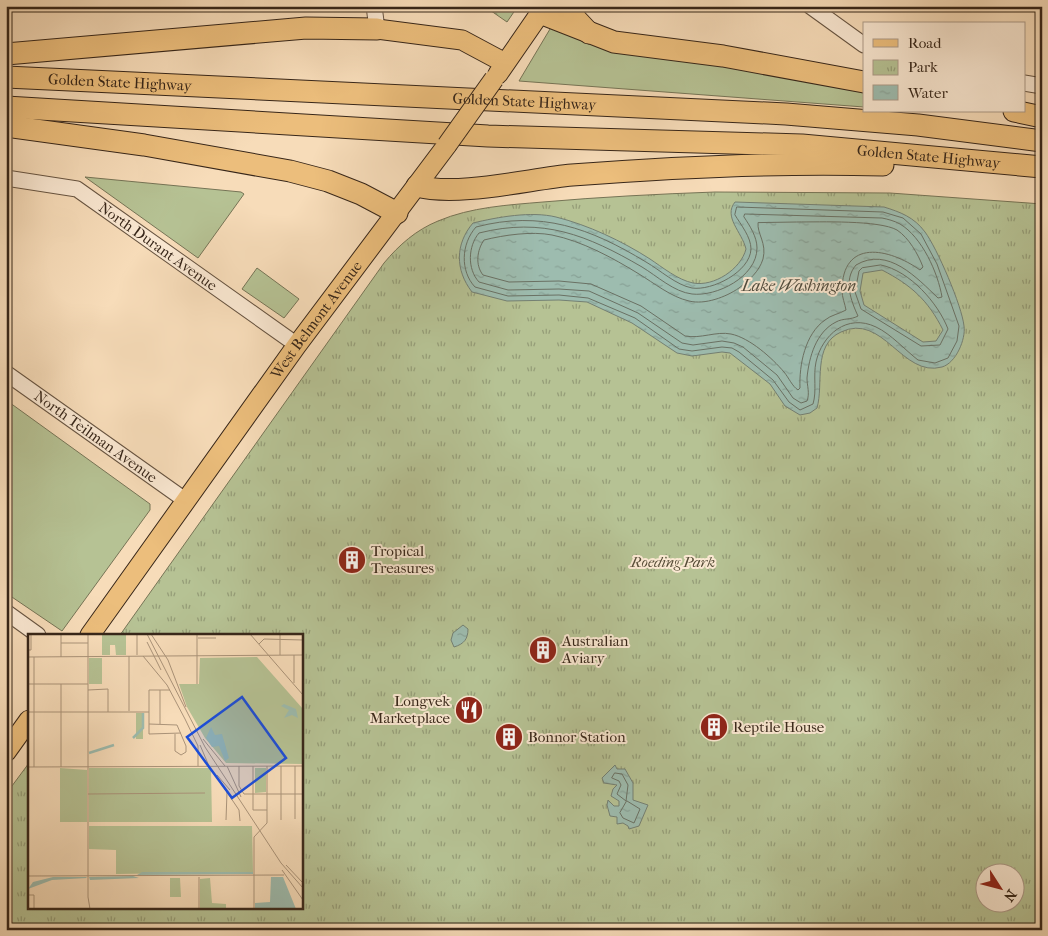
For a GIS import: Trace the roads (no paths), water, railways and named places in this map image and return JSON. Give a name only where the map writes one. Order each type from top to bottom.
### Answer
[{"type":"highway","points":[[572,6],[575,18],[589,34]]},
{"type":"highway","points":[[542,10],[589,34],[614,42],[723,56],[863,82]]},
{"type":"highway","points":[[6,54],[306,28],[377,29]]},
{"type":"highway","name":"Golden State Highway","points":[[6,77],[786,114],[918,125],[1042,141]]},
{"type":"highway","name":"Golden State Highway","points":[[6,107],[488,136],[802,145],[1042,167]]},
{"type":"highway","points":[[1019,112],[1042,117]]},
{"type":"highway","points":[[6,126],[144,145],[290,171],[328,181],[362,194],[397,213]]},
{"type":"highway","points":[[417,186],[437,190],[457,189],[570,175],[647,170],[802,164],[908,166],[976,160]]},
{"type":"main road","name":"West Belmont Avenue","points":[[91,634],[297,345],[447,145],[542,10]]},
{"type":"main road","points":[[377,29],[462,40],[505,63]]},
{"type":"main road","points":[[6,752],[28,721]]},
{"type":"street","points":[[374,6],[377,29]]},
{"type":"street","points":[[816,8],[863,44]]},
{"type":"street","points":[[1026,82],[1042,86]]},
{"type":"street","name":"North Durant Avenue","points":[[6,178],[77,190],[297,345]]},
{"type":"street","name":"North Teilman Avenue","points":[[6,373],[185,500]]},
{"type":"street","points":[[6,612],[37,634]]},
{"type":"water","name":"Lake Washington","points":[[735,202],[884,207],[911,219],[921,227],[930,240],[959,305],[964,331],[962,344],[956,356],[947,365],[928,368],[915,363],[881,337],[869,331],[856,328],[841,332],[832,338],[826,346],[823,355],[817,408],[810,413],[800,415],[785,406],[770,384],[730,353],[722,352],[692,356],[677,353],[632,323],[587,302],[559,300],[507,301],[472,292],[462,275],[459,257],[460,248],[467,231],[473,223],[504,217],[546,215],[568,220],[604,234],[639,252],[670,273],[687,281],[701,284],[718,279],[733,270],[746,249],[734,225],[731,213]],"holes":[[[882,270],[902,281],[925,302],[943,330],[936,341],[923,342],[864,305],[860,291],[863,273]]]},
{"type":"water","points":[[463,625],[468,629],[467,636],[463,643],[454,647],[451,640],[453,633]]},
{"type":"water","points":[[615,765],[617,769],[625,769],[633,783],[633,800],[648,805],[639,826],[629,829],[623,823],[617,824],[617,817],[610,816],[607,805],[608,800],[614,806],[619,806],[619,801],[611,796],[613,789],[617,785],[604,783],[602,778]]},
{"type":"place","name":"Tropical Treasures","points":[[352,560]]},
{"type":"place","name":"Australian Aviary","points":[[543,650]]},
{"type":"place","name":"Longvek Marketplace","points":[[469,710]]},
{"type":"place","name":"Reptile House","points":[[714,727]]},
{"type":"place","name":"Bonnor Station","points":[[509,737]]},
{"type":"park label","name":"Roeding Park","points":[[673,562]]}]
